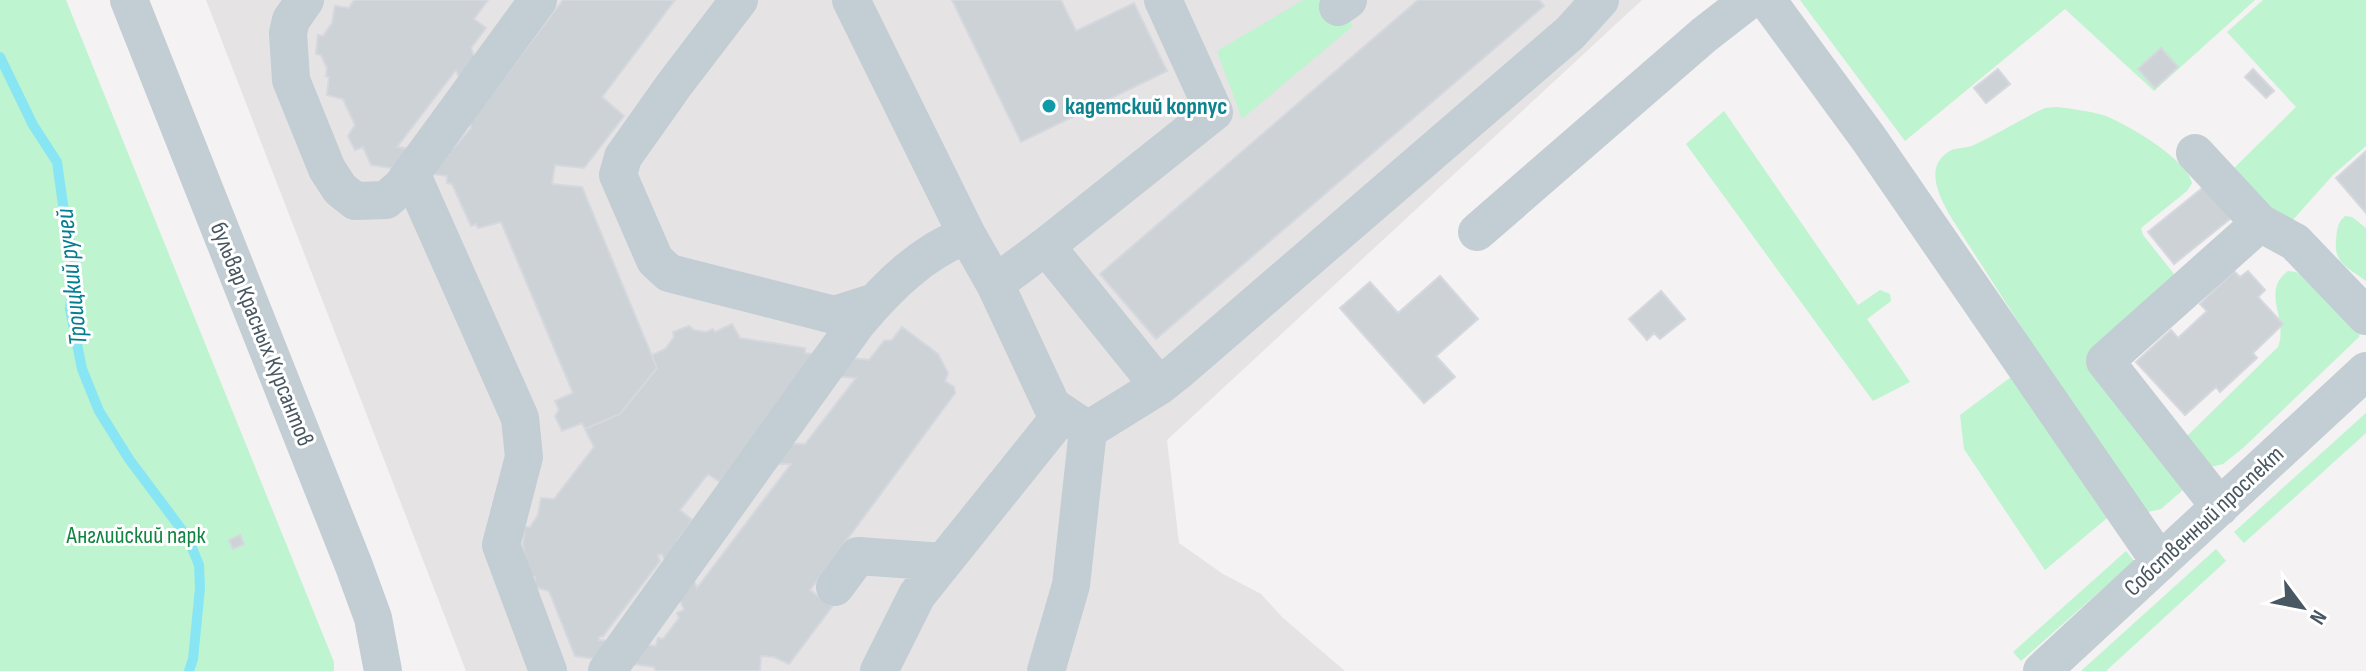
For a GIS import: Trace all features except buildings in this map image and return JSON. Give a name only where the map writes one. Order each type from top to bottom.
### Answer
[{"type":"street","name":"бульвар Красных Курсантов","points":[[129,0],[354,566],[373,618],[383,671]]},
{"type":"street","points":[[305,0],[291,20],[288,33],[291,80],[334,179],[340,189],[355,201],[386,200],[411,173],[538,0]]},
{"type":"street","points":[[739,0],[674,85],[623,157],[620,166],[618,175],[655,260],[669,273],[834,315],[875,302]]},
{"type":"street","points":[[851,0],[967,235],[995,284],[1052,406],[1075,422]]},
{"type":"street","points":[[995,284],[1214,112],[1163,0]]},
{"type":"street","points":[[879,671],[917,595],[943,562],[1075,422],[1159,386],[1570,33],[1600,0]]},
{"type":"street","points":[[1477,232],[1704,35],[1749,0]]},
{"type":"street","points":[[1767,0],[1869,139],[2160,562]]},
{"type":"street","points":[[2195,153],[2260,223],[2295,242],[2366,316]]},
{"type":"street","points":[[411,173],[520,418],[524,457],[501,545],[548,671]]},
{"type":"street","points":[[2220,507],[2105,361],[2260,223]]},
{"type":"street","points":[[607,671],[857,323],[884,290],[945,243],[967,235]]},
{"type":"street","points":[[1046,246],[1159,386]]},
{"type":"street","name":"Собственный проспект","points":[[2042,671],[2366,371]]},
{"type":"street","points":[[1046,671],[1071,585],[1075,422]]},
{"type":"street","points":[[835,587],[858,556],[943,562]]},
{"type":"shaded area","points":[[206,0],[1642,0],[1167,440],[1179,543],[1223,574],[1261,594],[1283,618],[1345,671],[466,671]]},
{"type":"green space","name":"Английский парк","points":[[0,0],[66,0],[334,662],[334,671],[0,671]]},
{"type":"green space","points":[[1303,0],[1333,0],[1353,26],[1242,119],[1217,51]]},
{"type":"green space","points":[[1800,0],[2255,0],[2154,91],[2065,9],[1905,141]]},
{"type":"green space","points":[[2263,0],[2366,0],[2366,146],[2333,175],[2291,222],[2265,214],[2229,173],[2296,107],[2227,32]]},
{"type":"green space","points":[[2045,108],[2100,114],[2128,127],[2180,164],[2192,183],[2187,191],[2141,228],[2143,235],[2178,279],[2116,362],[2184,489],[2161,509],[2148,512],[2109,463],[1954,222],[1937,185],[1937,166],[1950,151],[1974,145]]},
{"type":"green space","points":[[1724,111],[1858,305],[1880,290],[1890,294],[1891,301],[1867,319],[1910,382],[1873,401],[1686,144]]},
{"type":"green space","points":[[2345,216],[2352,217],[2366,228],[2366,281],[2344,265],[2337,255],[2337,230]]},
{"type":"green space","points":[[2288,271],[2304,277],[2360,330],[2359,337],[2243,448],[2223,464],[2206,468],[2185,438],[2278,347],[2280,326],[2276,288]]},
{"type":"green space","points":[[2011,377],[2107,518],[2045,570],[1964,449],[1960,415]]},
{"type":"green space","points":[[2366,413],[2366,433],[2244,543],[2234,532]]},
{"type":"green space","points":[[2216,549],[2226,561],[2106,671],[2081,671]]},
{"type":"green space","points":[[2126,551],[2134,561],[2021,661],[2013,652]]},
{"type":"waterway","name":"Троицкий ручей","points":[[0,57],[33,125],[57,162],[67,233],[75,255],[70,309],[82,369],[99,411],[129,459],[188,538],[199,565],[200,588],[189,671]]},
{"type":"place","name":"кадетский корпус","points":[[1049,106]]}]
